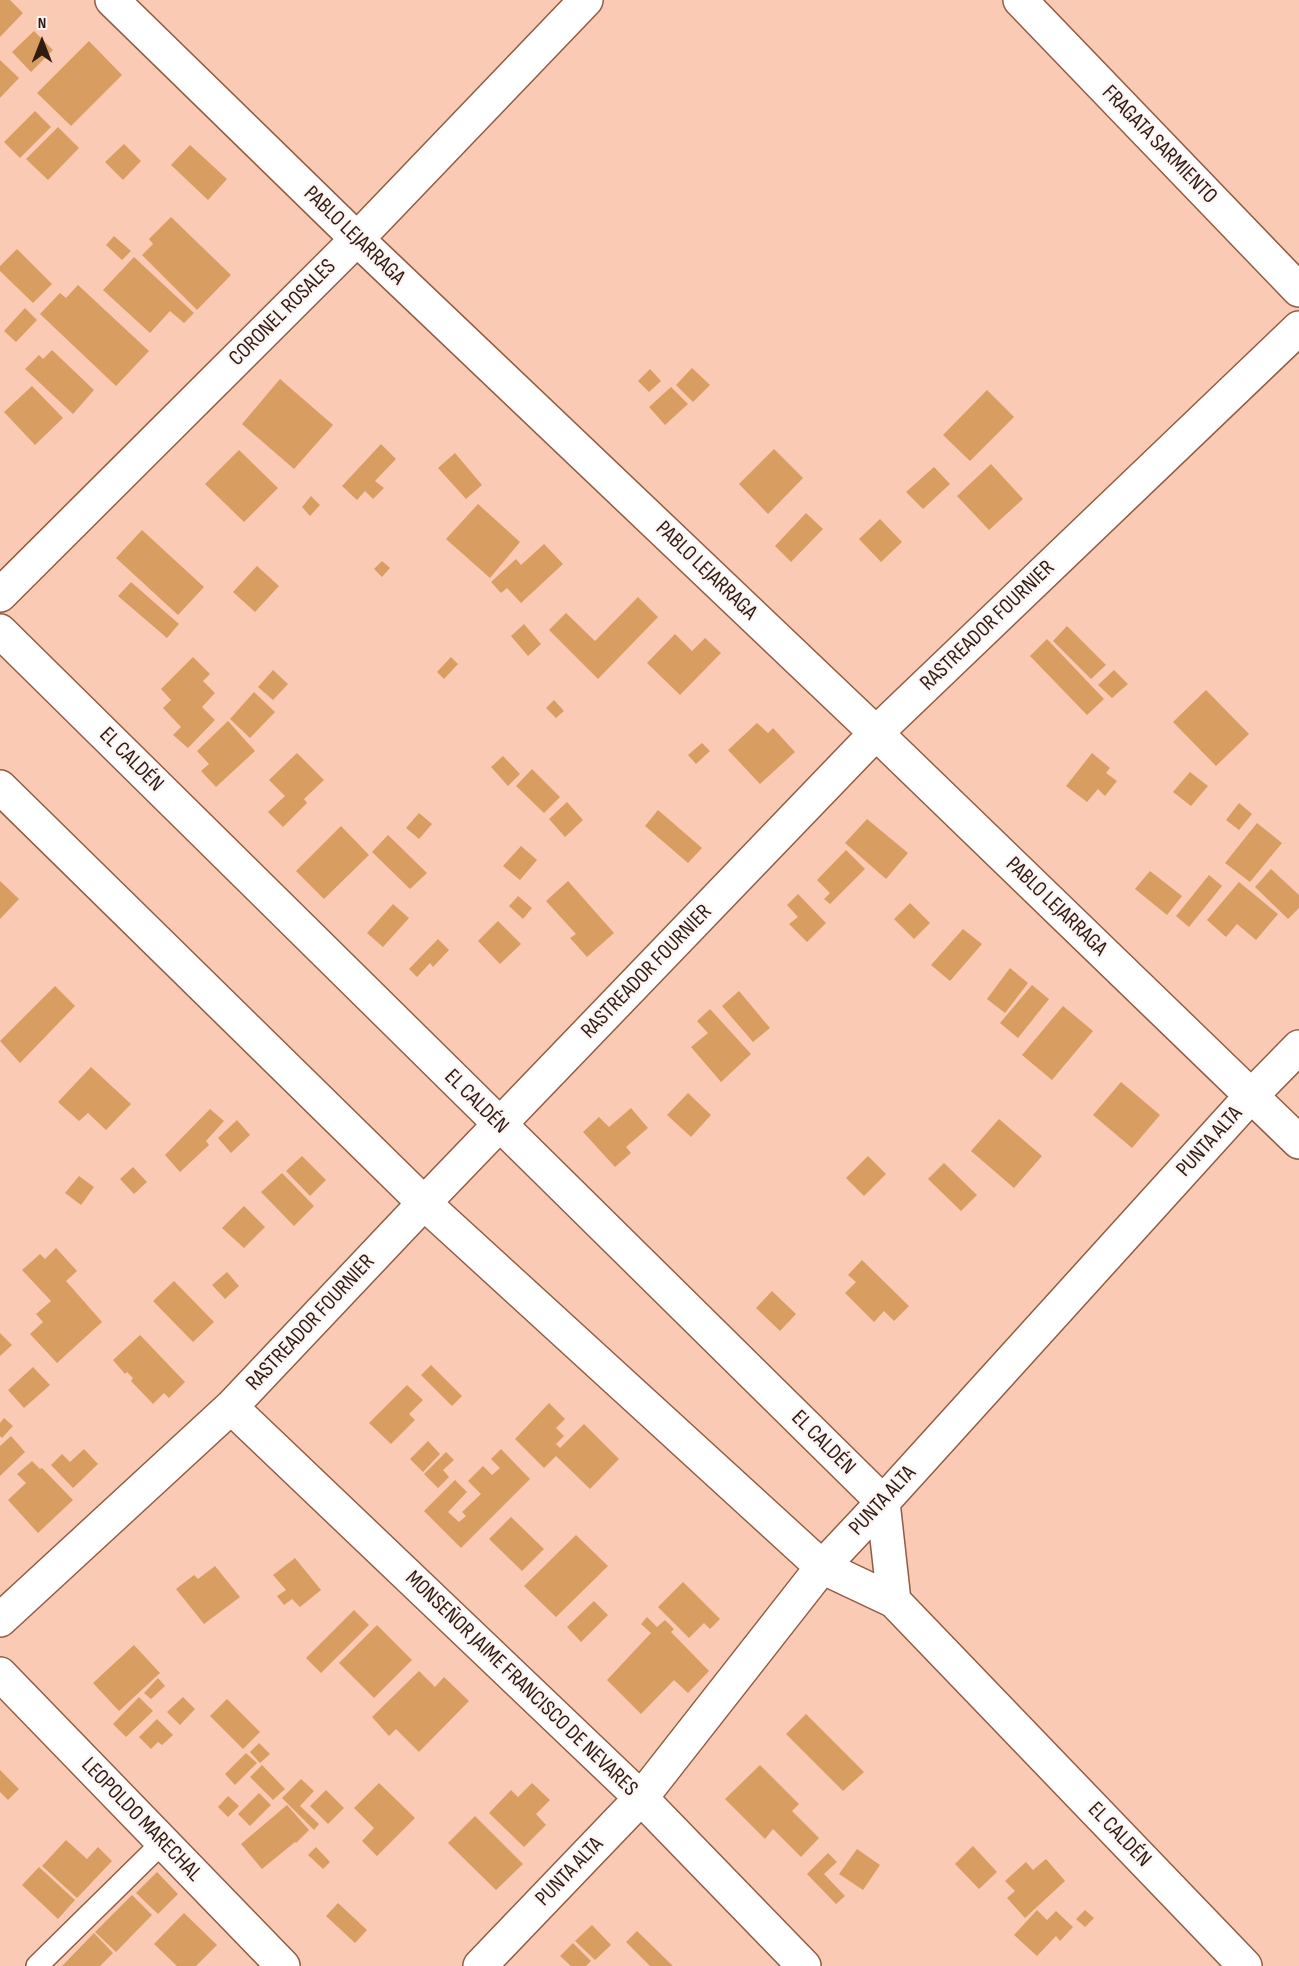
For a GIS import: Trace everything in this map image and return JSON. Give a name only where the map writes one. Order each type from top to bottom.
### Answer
[{"type":"street","name":"PABLO LEJARRAGA","points":[[112,0],[357,239],[876,733],[1299,1142]]},
{"type":"street","name":"CORONEL ROSALES","points":[[0,595],[357,239],[586,0]]},
{"type":"street","name":"FRAGATA SARMIENTO","points":[[1020,0],[1299,290]]},
{"type":"street","name":"RASTREADOR FOURNIER","points":[[0,1620],[231,1407],[876,733],[1299,328]]},
{"type":"street","name":"EL CALDÉN","points":[[0,631],[883,1502]]},
{"type":"street","name":"EL CALDÉN","points":[[0,787],[424,1203],[822,1567],[894,1601],[1245,1966]]},
{"type":"street","name":"PUNTA ALTA","points":[[480,1966],[641,1798],[822,1567],[1251,1096],[1299,1047]]},
{"type":"street","name":"MONSEÑOR JAIME FRANCISCO DE NEVARES","points":[[231,1407],[641,1798],[804,1966]]},
{"type":"street","points":[[883,1502],[894,1601]]},
{"type":"street","name":"LEOPOLDO MARECHAL","points":[[0,1674],[283,1966]]},
{"type":"lane","points":[[37,1966],[162,1842]]},
{"type":"building","points":[[0,0],[10,0],[23,13],[0,37]]},
{"type":"building","points":[[34,31],[53,50],[31,72],[12,52]]},
{"type":"building","points":[[89,41],[122,75],[71,126],[37,93]]},
{"type":"building","points":[[0,60],[19,78],[0,98]]},
{"type":"building","points":[[35,111],[51,127],[20,158],[4,142]]},
{"type":"building","points":[[58,127],[79,148],[48,180],[26,159]]},
{"type":"building","points":[[124,144],[141,161],[123,180],[105,162]]},
{"type":"building","points":[[190,145],[227,179],[208,200],[171,165]]},
{"type":"building","points":[[171,217],[231,275],[197,310],[142,255],[153,244],[149,239]]},
{"type":"building","points":[[114,236],[131,251],[122,260],[106,245]]},
{"type":"building","points":[[17,249],[52,284],[33,303],[0,271],[0,266]]},
{"type":"building","points":[[134,257],[194,313],[184,323],[170,311],[150,333],[103,290]]},
{"type":"building","points":[[78,285],[149,351],[116,386],[40,314],[60,293],[66,298]]},
{"type":"building","points":[[25,308],[37,320],[16,342],[4,331]]},
{"type":"building","points":[[52,350],[94,390],[73,414],[25,369],[39,355],[43,359]]},
{"type":"building","points":[[692,368],[710,385],[693,402],[676,385]]},
{"type":"building","points":[[650,369],[661,381],[649,392],[638,381]]},
{"type":"building","points":[[280,379],[333,425],[294,469],[242,424]]},
{"type":"building","points":[[32,386],[63,418],[35,445],[4,412]]},
{"type":"building","points":[[671,387],[688,404],[665,425],[649,407]]},
{"type":"building","points":[[987,390],[1014,417],[970,461],[943,435]]},
{"type":"building","points":[[381,444],[396,459],[375,481],[384,488],[373,499],[365,491],[357,500],[342,486]]},
{"type":"building","points":[[774,449],[803,478],[768,514],[739,484]]},
{"type":"building","points":[[239,450],[278,488],[244,522],[205,484]]},
{"type":"building","points":[[455,453],[482,485],[466,499],[438,468]]},
{"type":"building","points":[[991,464],[1023,499],[989,530],[957,496]]},
{"type":"building","points":[[934,467],[950,484],[923,509],[906,492]]},
{"type":"building","points":[[311,496],[320,505],[310,516],[302,507]]},
{"type":"building","points":[[478,504],[520,542],[490,578],[446,539]]},
{"type":"building","points":[[806,513],[823,529],[791,562],[775,546]]},
{"type":"building","points":[[880,519],[902,542],[881,562],[859,539]]},
{"type":"building","points":[[142,530],[204,587],[178,615],[116,558]]},
{"type":"building","points":[[544,544],[563,564],[521,603],[507,588],[501,593],[491,582],[516,559],[521,565]]},
{"type":"building","points":[[382,561],[390,568],[382,577],[374,569]]},
{"type":"building","points":[[257,566],[279,586],[255,612],[233,592]]},
{"type":"building","points":[[131,582],[179,624],[167,638],[118,596]]},
{"type":"building","points":[[638,597],[658,617],[598,679],[549,630],[566,613],[595,641]]},
{"type":"building","points":[[524,624],[541,644],[528,656],[511,636]]},
{"type":"building","points":[[1067,626],[1106,665],[1091,679],[1053,641]]},
{"type":"building","points":[[675,634],[692,651],[705,638],[721,653],[680,695],[647,663]]},
{"type":"building","points":[[1047,639],[1104,699],[1087,715],[1030,656]]},
{"type":"building","points":[[193,657],[210,674],[203,681],[215,693],[202,707],[215,720],[188,748],[173,735],[181,727],[163,708],[171,700],[161,689]]},
{"type":"building","points":[[451,657],[458,664],[444,679],[437,672]]},
{"type":"building","points":[[273,670],[288,684],[273,700],[258,687]]},
{"type":"building","points":[[1114,670],[1128,684],[1112,698],[1098,685]]},
{"type":"building","points":[[1206,690],[1249,734],[1216,766],[1173,722]]},
{"type":"building","points":[[254,692],[275,712],[250,738],[230,719]]},
{"type":"building","points":[[554,700],[564,711],[556,718],[546,708]]},
{"type":"building","points":[[228,721],[255,751],[216,787],[201,771],[209,764],[197,751]]},
{"type":"building","points":[[757,723],[768,733],[773,728],[795,752],[760,784],[728,750]]},
{"type":"building","points":[[702,743],[710,751],[696,764],[688,755]]},
{"type":"building","points":[[297,753],[324,780],[304,799],[307,803],[283,827],[268,812],[285,796],[269,780]]},
{"type":"building","points":[[1092,753],[1110,768],[1106,773],[1117,781],[1105,796],[1098,789],[1087,802],[1066,786]]},
{"type":"building","points":[[503,756],[520,774],[508,786],[491,767]]},
{"type":"building","points":[[532,769],[560,797],[544,813],[516,786]]},
{"type":"building","points":[[1190,772],[1208,786],[1191,806],[1173,792]]},
{"type":"building","points":[[567,802],[583,820],[565,837],[549,819]]},
{"type":"building","points":[[1239,803],[1252,814],[1239,830],[1226,820]]},
{"type":"building","points":[[658,810],[702,848],[688,863],[645,826]]},
{"type":"building","points":[[419,813],[432,824],[419,839],[406,828]]},
{"type":"building","points":[[867,819],[908,853],[886,879],[845,843]]},
{"type":"building","points":[[1257,823],[1282,843],[1250,882],[1225,863]]},
{"type":"building","points":[[341,826],[369,855],[324,899],[296,871]]},
{"type":"building","points":[[388,835],[427,873],[410,889],[372,852]]},
{"type":"building","points":[[521,846],[537,860],[520,880],[503,866]]},
{"type":"building","points":[[846,850],[865,869],[830,904],[824,899],[830,893],[817,880]]},
{"type":"building","points":[[1271,869],[1299,895],[1299,908],[1288,919],[1255,887]]},
{"type":"building","points":[[1150,871],[1182,896],[1167,915],[1135,889]]},
{"type":"building","points":[[1209,875],[1222,886],[1189,927],[1176,916]]},
{"type":"building","points":[[0,881],[19,899],[0,919]]},
{"type":"building","points":[[568,881],[614,933],[587,957],[570,938],[576,934],[546,901]]},
{"type":"building","points":[[1239,882],[1278,914],[1256,940],[1237,924],[1226,937],[1207,920]]},
{"type":"building","points":[[798,894],[826,923],[807,942],[789,924],[798,917],[787,905]]},
{"type":"building","points":[[518,896],[532,908],[523,919],[509,906]]},
{"type":"building","points":[[910,903],[930,923],[914,939],[894,919]]},
{"type":"building","points":[[393,904],[409,918],[383,947],[367,933]]},
{"type":"building","points":[[498,921],[521,944],[500,964],[478,941]]},
{"type":"building","points":[[963,929],[982,944],[950,981],[931,965]]},
{"type":"building","points":[[438,939],[449,950],[433,967],[430,963],[417,977],[409,969]]},
{"type":"building","points":[[1010,968],[1028,983],[1005,1013],[987,999]]},
{"type":"building","points":[[1032,985],[1049,999],[1018,1038],[1000,1023]]},
{"type":"building","points":[[55,986],[75,1006],[20,1063],[0,1041]]},
{"type":"building","points":[[739,991],[770,1028],[753,1042],[722,1006]]},
{"type":"building","points":[[1063,1006],[1093,1031],[1052,1080],[1022,1055]]},
{"type":"building","points":[[710,1009],[751,1054],[721,1082],[691,1047],[708,1033],[697,1021]]},
{"type":"building","points":[[91,1067],[131,1104],[106,1130],[88,1113],[79,1121],[58,1102]]},
{"type":"building","points":[[1121,1082],[1160,1115],[1132,1148],[1093,1115]]},
{"type":"building","points":[[688,1093],[711,1115],[691,1137],[667,1115]]},
{"type":"building","points":[[631,1108],[648,1128],[626,1147],[631,1153],[615,1167],[583,1132],[599,1117],[609,1127]]},
{"type":"building","points":[[210,1109],[224,1121],[206,1141],[209,1145],[180,1172],[165,1155]]},
{"type":"building","points":[[999,1119],[1042,1156],[1014,1188],[971,1151]]},
{"type":"building","points":[[237,1120],[250,1135],[231,1153],[218,1138]]},
{"type":"building","points":[[302,1156],[326,1180],[310,1196],[286,1171]]},
{"type":"building","points":[[868,1156],[886,1174],[864,1196],[846,1178]]},
{"type":"building","points":[[944,1163],[977,1195],[961,1211],[928,1179]]},
{"type":"building","points":[[133,1167],[147,1182],[134,1194],[120,1179]]},
{"type":"building","points":[[282,1173],[314,1206],[294,1226],[261,1192]]},
{"type":"building","points":[[79,1176],[94,1187],[81,1205],[65,1193]]},
{"type":"building","points":[[244,1206],[265,1227],[244,1248],[222,1228]]},
{"type":"building","points":[[56,1248],[77,1271],[66,1281],[102,1322],[57,1363],[30,1334],[43,1322],[36,1314],[51,1301],[22,1270],[40,1254],[45,1259]]},
{"type":"building","points":[[862,1260],[909,1306],[894,1321],[884,1311],[874,1322],[845,1293],[856,1282],[848,1275]]},
{"type":"building","points":[[227,1272],[239,1286],[225,1299],[212,1285]]},
{"type":"building","points":[[174,1281],[214,1322],[193,1342],[153,1301]]},
{"type":"building","points":[[772,1291],[796,1314],[780,1331],[756,1308]]},
{"type":"building","points":[[0,1333],[12,1345],[0,1356]]},
{"type":"building","points":[[140,1335],[185,1382],[169,1398],[164,1393],[153,1404],[131,1381],[133,1378],[127,1372],[125,1374],[113,1360]]},
{"type":"building","points":[[431,1365],[462,1396],[452,1406],[421,1375]]},
{"type":"building","points":[[33,1367],[50,1385],[24,1408],[8,1390]]},
{"type":"building","points":[[407,1385],[423,1400],[409,1414],[415,1420],[391,1444],[369,1423]]},
{"type":"building","points":[[549,1403],[565,1419],[556,1428],[564,1436],[556,1444],[560,1448],[584,1424],[619,1459],[590,1489],[556,1456],[544,1468],[515,1439]]},
{"type":"building","points":[[4,1418],[13,1426],[2,1438],[0,1423]]},
{"type":"building","points":[[11,1436],[25,1452],[0,1476],[0,1446]]},
{"type":"building","points":[[428,1441],[440,1454],[423,1472],[410,1459]]},
{"type":"building","points":[[84,1449],[98,1464],[73,1488],[51,1465],[62,1454],[70,1462]]},
{"type":"building","points":[[501,1449],[530,1479],[461,1548],[424,1511],[455,1480],[467,1492],[448,1512],[459,1522],[466,1516],[462,1512],[481,1494],[468,1481],[483,1466],[492,1475],[500,1468],[491,1459]]},
{"type":"building","points":[[446,1452],[454,1460],[443,1470],[449,1477],[438,1488],[424,1474]]},
{"type":"building","points":[[32,1461],[40,1469],[42,1468],[73,1500],[38,1533],[8,1500],[26,1483],[17,1474]]},
{"type":"building","points":[[511,1517],[544,1549],[522,1571],[489,1539]]},
{"type":"building","points":[[576,1535],[608,1566],[556,1617],[524,1586]]},
{"type":"building","points":[[295,1558],[321,1590],[300,1607],[292,1599],[284,1605],[277,1596],[286,1590],[273,1575]]},
{"type":"building","points":[[215,1566],[240,1597],[204,1624],[176,1589],[194,1575],[198,1579]]},
{"type":"building","points":[[683,1582],[720,1619],[710,1629],[704,1623],[689,1638],[658,1607]]},
{"type":"building","points":[[594,1601],[608,1615],[581,1642],[567,1627]]},
{"type":"building","points":[[354,1610],[369,1625],[321,1673],[306,1658]]},
{"type":"building","points":[[647,1617],[657,1627],[665,1620],[674,1629],[671,1632],[709,1671],[688,1693],[674,1680],[641,1714],[607,1680],[651,1633],[641,1624]]},
{"type":"building","points":[[377,1625],[412,1660],[374,1698],[339,1663]]},
{"type":"building","points":[[134,1645],[160,1673],[119,1711],[93,1683]]},
{"type":"building","points":[[419,1671],[435,1687],[444,1677],[469,1701],[419,1752],[396,1729],[389,1736],[372,1717]]},
{"type":"building","points":[[158,1678],[165,1686],[151,1699],[144,1693]]},
{"type":"building","points":[[139,1697],[153,1711],[126,1737],[113,1724]]},
{"type":"building","points":[[183,1697],[195,1709],[180,1725],[167,1712]]},
{"type":"building","points":[[227,1699],[260,1732],[243,1749],[210,1716]]},
{"type":"building","points":[[806,1714],[864,1772],[843,1791],[786,1734]]},
{"type":"building","points":[[157,1719],[173,1735],[162,1745],[158,1742],[151,1749],[139,1737]]},
{"type":"building","points":[[259,1743],[270,1754],[260,1763],[250,1752]]},
{"type":"building","points":[[246,1753],[257,1763],[235,1785],[225,1774]]},
{"type":"building","points":[[262,1765],[285,1789],[273,1800],[250,1777]]},
{"type":"building","points":[[760,1765],[799,1804],[792,1811],[819,1838],[801,1857],[773,1829],[765,1839],[725,1799]]},
{"type":"building","points":[[0,1770],[19,1789],[8,1800],[0,1792]]},
{"type":"building","points":[[301,1779],[314,1791],[300,1806],[319,1824],[314,1830],[282,1798]]},
{"type":"building","points":[[379,1783],[415,1818],[377,1856],[362,1841],[374,1828],[354,1808]]},
{"type":"building","points":[[532,1783],[550,1800],[536,1814],[546,1825],[524,1847],[489,1813],[511,1790],[518,1797]]},
{"type":"building","points":[[326,1790],[344,1808],[328,1824],[310,1806]]},
{"type":"building","points":[[259,1793],[271,1805],[250,1826],[238,1814]]},
{"type":"building","points":[[228,1796],[239,1806],[228,1817],[218,1807]]},
{"type":"building","points":[[287,1805],[309,1830],[262,1869],[241,1844]]},
{"type":"building","points":[[475,1816],[523,1864],[496,1890],[448,1843]]},
{"type":"building","points":[[66,1840],[87,1859],[98,1847],[112,1861],[77,1898],[42,1866]]},
{"type":"building","points":[[973,1846],[997,1872],[979,1889],[955,1864]]},
{"type":"building","points":[[316,1847],[330,1862],[323,1869],[308,1855]]},
{"type":"building","points":[[857,1849],[880,1865],[863,1890],[839,1874]]},
{"type":"building","points":[[828,1853],[837,1862],[824,1874],[845,1896],[836,1904],[807,1874]]},
{"type":"building","points":[[1046,1859],[1065,1881],[1025,1918],[1007,1898],[1015,1891],[1005,1881],[1026,1862],[1033,1870]]},
{"type":"building","points":[[39,1867],[75,1900],[58,1919],[22,1885]]},
{"type":"building","points":[[157,1872],[178,1894],[158,1914],[136,1893]]},
{"type":"building","points":[[132,1895],[152,1915],[116,1952],[95,1932]]},
{"type":"building","points":[[338,1903],[367,1930],[355,1943],[326,1916]]},
{"type":"building","points":[[1037,1910],[1047,1920],[1056,1911],[1073,1927],[1060,1941],[1056,1936],[1037,1956],[1014,1935]]},
{"type":"building","points":[[1085,1910],[1094,1918],[1085,1927],[1076,1919]]},
{"type":"building","points":[[184,1913],[217,1945],[196,1966],[177,1966],[154,1944]]},
{"type":"building","points":[[592,1925],[611,1945],[595,1960],[575,1941]]},
{"type":"building","points":[[637,1931],[673,1966],[650,1966],[626,1942]]},
{"type":"building","points":[[94,1933],[113,1953],[100,1966],[62,1966]]},
{"type":"building","points":[[573,1943],[591,1961],[586,1966],[571,1966],[560,1956]]}]
